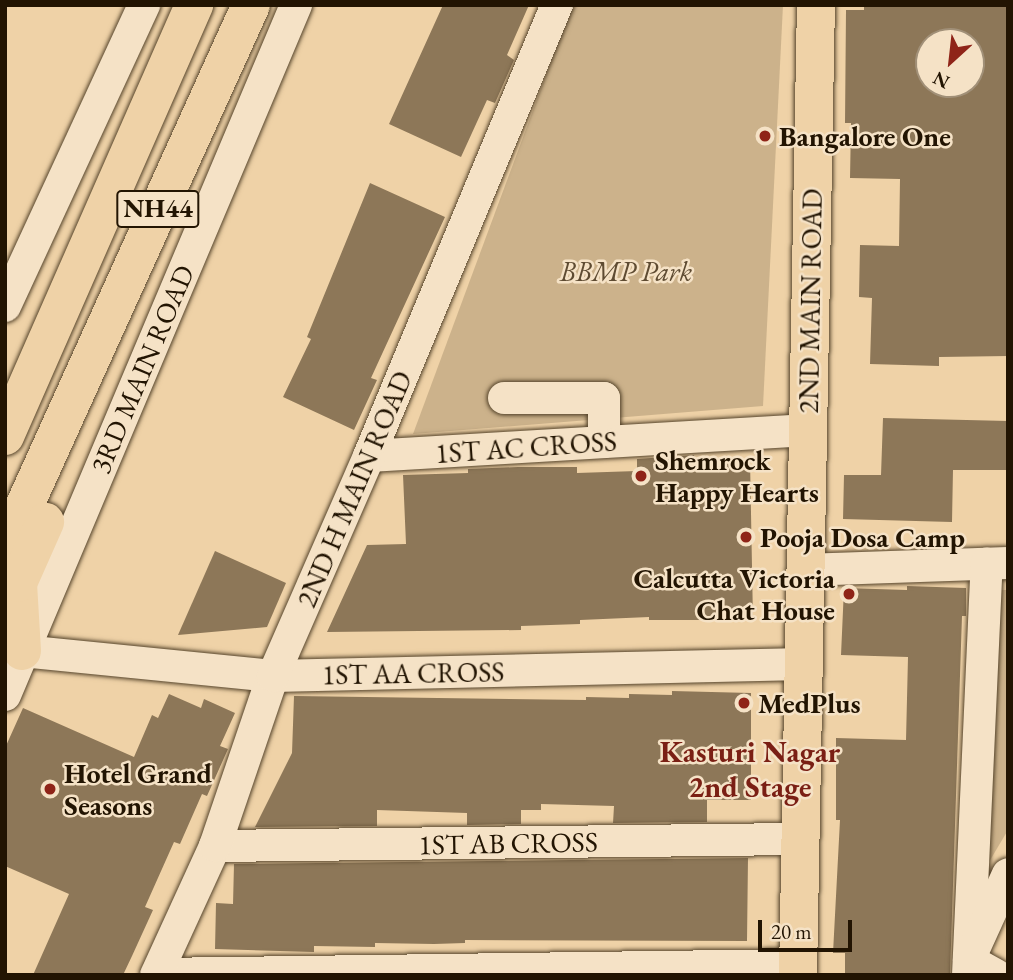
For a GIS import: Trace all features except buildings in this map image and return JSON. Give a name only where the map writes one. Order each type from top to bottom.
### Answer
[{"type":"main road","name":"NH44","points":[[5,436],[194,5]]},
{"type":"main road","name":"NH44","points":[[5,549],[251,5]]},
{"type":"main road","name":"2ND MAIN ROAD","points":[[798,970],[816,5]]},
{"type":"main road","points":[[22,651],[18,583],[62,483],[53,444]]},
{"type":"street","points":[[5,306],[144,5]]},
{"type":"street","name":"3RD MAIN ROAD","points":[[5,695],[296,5]]},
{"type":"street","name":"2ND H MAIN ROAD","points":[[156,974],[215,846],[273,676],[369,456],[557,5]]},
{"type":"street","points":[[504,398],[604,398],[604,442]]},
{"type":"street","name":"1ST AC CROSS","points":[[369,456],[808,430]]},
{"type":"street","points":[[805,570],[998,563],[968,967]]},
{"type":"street","name":"1ST AA CROSS","points":[[22,651],[273,676],[804,664]]},
{"type":"street","name":"1ST AB CROSS","points":[[215,846],[800,839]]},
{"type":"street","points":[[968,967],[1008,874]]},
{"type":"street","points":[[968,967],[996,975]]},
{"type":"street","points":[[156,974],[798,970]]},
{"type":"green space","name":"BBMP Park","points":[[572,5],[783,5],[763,406],[413,434]]},
{"type":"green space","points":[[993,590],[1008,590],[1008,830],[986,867]]},
{"type":"place","name":"Bangalore One","points":[[765,136]]},
{"type":"place","name":"Shemrock Happy Hearts","points":[[641,476]]},
{"type":"place","name":"Pooja Dosa Camp","points":[[746,537]]},
{"type":"place","name":"Calcutta Victoria Chat House","points":[[849,594]]},
{"type":"place","name":"MedPlus","points":[[744,703]]},
{"type":"place","name":"Hotel Grand Seasons","points":[[50,789]]},
{"type":"district","name":"Kasturi Nagar 2nd Stage","points":[[750,769]]}]
